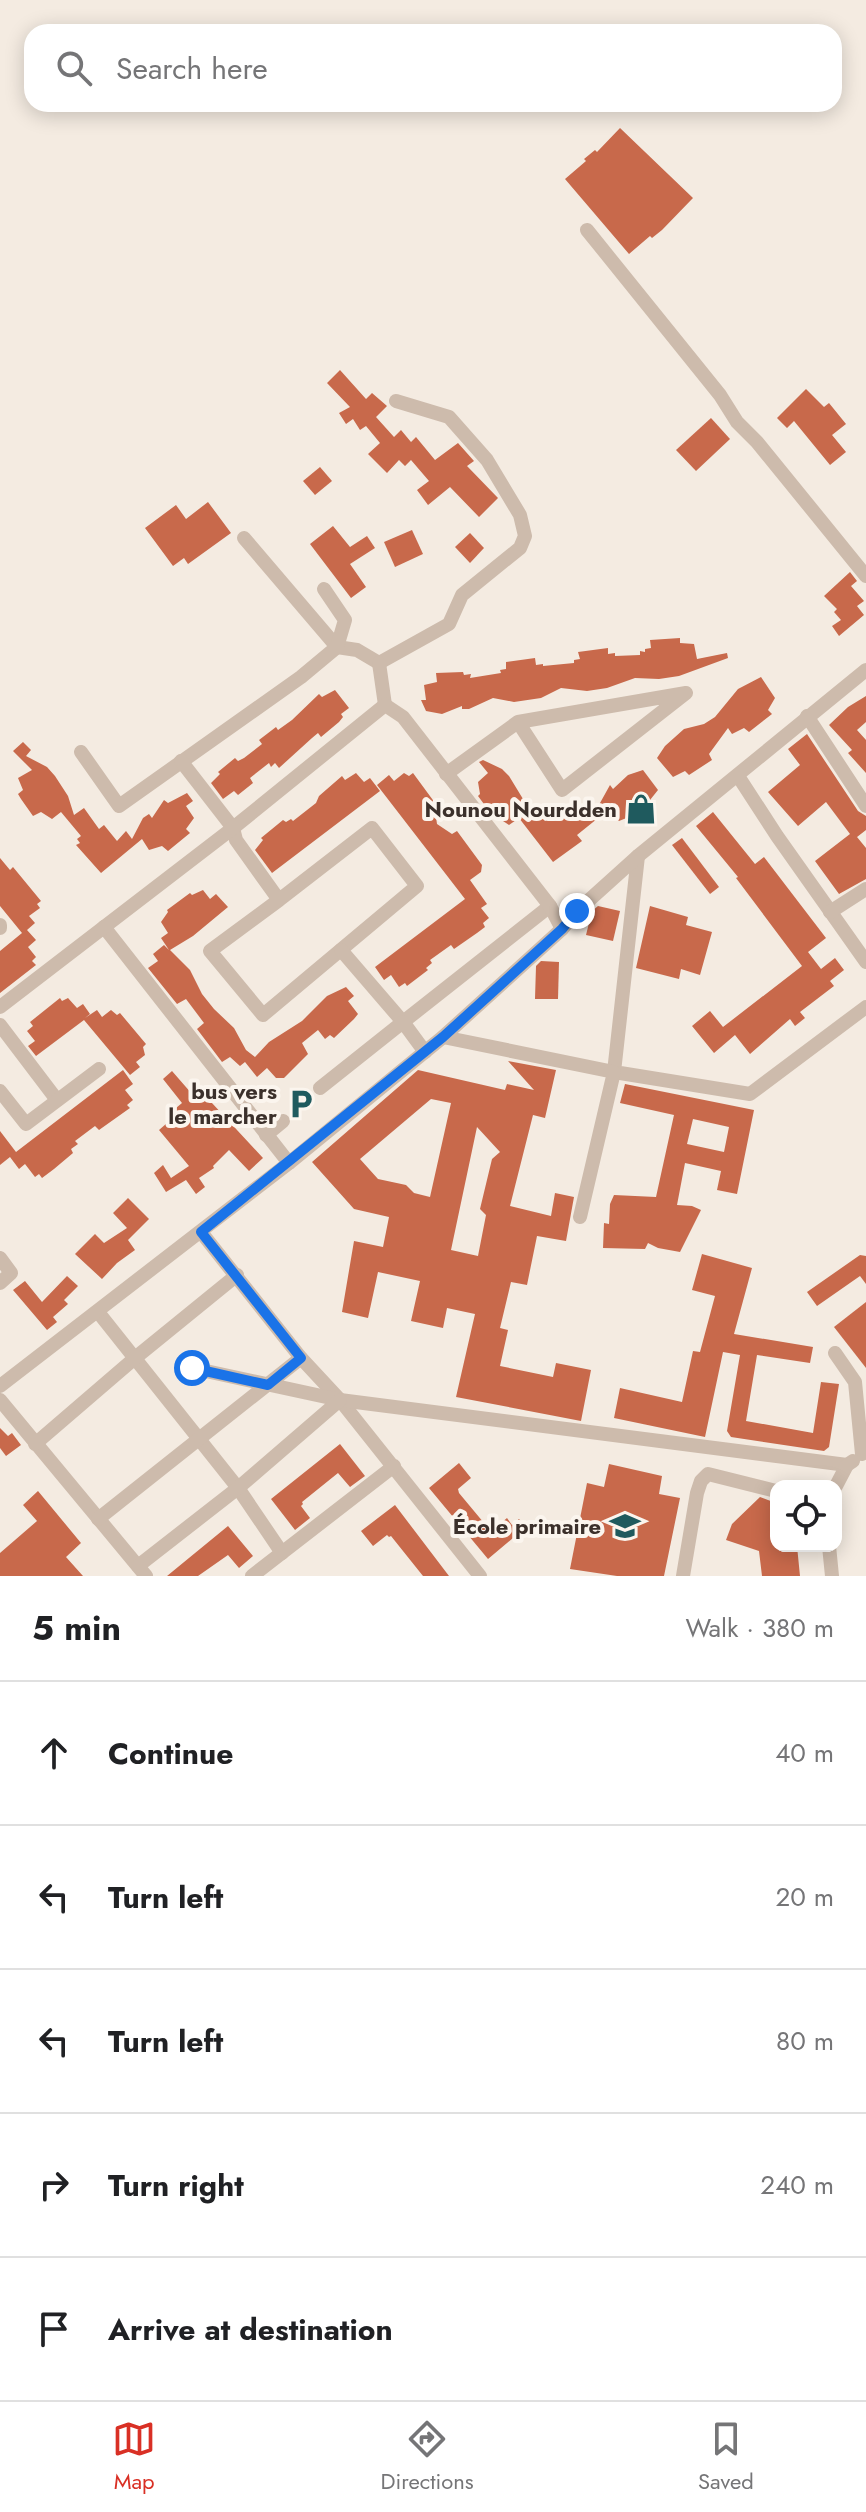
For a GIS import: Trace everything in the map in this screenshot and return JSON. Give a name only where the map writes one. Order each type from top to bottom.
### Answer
[{"type":"street","points":[[587,230],[720,395],[737,422],[757,442],[866,576]]},
{"type":"street","points":[[379,663],[449,624],[462,595],[520,548],[525,536],[520,515],[487,460],[449,417],[396,401]]},
{"type":"street","points":[[244,538],[337,647],[357,650],[379,663]]},
{"type":"street","points":[[81,752],[119,806],[301,677],[337,647],[345,620],[324,589]]},
{"type":"street","points":[[379,663],[385,705],[403,717],[550,906],[562,929]]},
{"type":"street","points":[[0,1386],[289,1163],[425,1052],[638,856],[866,670]]},
{"type":"street","points":[[446,774],[518,722],[686,693],[562,790],[518,722]]},
{"type":"street","points":[[0,1007],[233,828],[385,705]]},
{"type":"street","points":[[807,716],[864,797]]},
{"type":"street","points":[[181,761],[233,828],[236,840],[279,900]]},
{"type":"street","points":[[738,776],[866,962]]},
{"type":"street","points":[[372,828],[417,886],[263,1015],[210,951],[279,900],[372,828]]},
{"type":"street","points":[[580,1217],[614,1072],[638,856]]},
{"type":"street","points":[[830,912],[866,889]]},
{"type":"street","points":[[320,1088],[550,906]]},
{"type":"street","points":[[104,927],[289,1163]]},
{"type":"street","points":[[341,950],[425,1052]]},
{"type":"street","points":[[443,1037],[614,1072],[750,1094],[866,1007]]},
{"type":"street","points":[[0,1025],[57,1100]]},
{"type":"street","points":[[0,1091],[26,1124],[99,1069]]},
{"type":"street","points":[[266,1135],[283,1121]]},
{"type":"street","points":[[201,1232],[301,1358],[394,1466],[480,1576]]},
{"type":"street","points":[[0,1258],[11,1273],[0,1283]]},
{"type":"street","points":[[35,1444],[237,1275]]},
{"type":"street","points":[[98,1312],[238,1488],[282,1553]]},
{"type":"street","points":[[835,1353],[855,1382],[864,1452],[847,1465],[839,1480]]},
{"type":"street","points":[[98,1519],[301,1358]]},
{"type":"street","points":[[192,1368],[340,1400],[847,1465]]},
{"type":"street","points":[[0,1400],[142,1571],[340,1400]]},
{"type":"street","points":[[252,1576],[394,1466]]},
{"type":"street","points":[[683,1576],[697,1493],[701,1481],[708,1474],[770,1490]]},
{"type":"street","points":[[830,1552],[832,1576]]},
{"type":"building","points":[[620,128],[693,198],[662,230],[629,254],[565,179]]},
{"type":"building","points":[[340,370],[366,399],[372,393],[387,406],[376,417],[394,437],[401,430],[411,442],[416,437],[435,460],[458,443],[474,461],[467,466],[498,498],[479,517],[450,487],[428,505],[417,490],[429,481],[411,460],[405,466],[399,460],[387,473],[368,454],[380,443],[366,426],[360,430],[353,419],[346,424],[339,413],[350,407],[327,383]]},
{"type":"building","points":[[806,389],[824,407],[829,403],[846,424],[832,435],[846,452],[830,465],[794,421],[787,428],[777,418]]},
{"type":"building","points":[[711,418],[730,439],[696,471],[676,450]]},
{"type":"building","points":[[320,467],[332,481],[315,495],[303,481]]},
{"type":"building","points":[[208,502],[231,533],[188,564],[184,558],[173,566],[145,528],[176,505],[186,519]]},
{"type":"building","points":[[333,526],[350,547],[367,536],[375,548],[350,564],[366,587],[351,598],[310,544]]},
{"type":"building","points":[[412,530],[423,554],[395,567],[384,542]]},
{"type":"building","points":[[470,533],[484,548],[470,563],[455,547]]},
{"type":"building","points":[[850,572],[857,581],[851,586],[864,601],[857,606],[864,615],[839,636],[832,626],[841,620],[834,612],[837,609],[824,596]]},
{"type":"building","points":[[680,638],[680,643],[694,644],[697,659],[727,653],[728,658],[679,676],[635,678],[587,691],[561,688],[541,698],[514,702],[493,698],[469,709],[462,709],[462,706],[442,714],[426,711],[421,700],[426,700],[424,685],[437,682],[436,673],[463,672],[464,675],[471,674],[470,678],[501,673],[500,670],[506,669],[506,662],[535,658],[536,665],[543,666],[574,663],[574,660],[580,659],[578,652],[608,648],[608,654],[615,653],[615,656],[640,655],[640,651],[651,648],[650,640]]},
{"type":"building","points":[[761,677],[775,698],[768,710],[772,714],[749,732],[744,728],[732,734],[728,728],[709,754],[712,760],[689,775],[685,771],[673,777],[657,758],[665,746],[684,729],[704,724],[715,717],[738,689]]},
{"type":"building","points":[[335,690],[349,708],[341,714],[343,717],[339,722],[321,737],[318,733],[279,768],[275,763],[271,767],[269,763],[250,778],[253,783],[238,795],[234,791],[223,799],[211,783],[220,774],[218,772],[235,758],[238,761],[244,758],[262,744],[259,740],[292,720],[319,694],[322,697]]},
{"type":"building","points":[[866,696],[866,722],[857,730],[866,740],[866,773],[848,753],[852,750],[829,725],[848,707]]},
{"type":"building","points":[[807,734],[858,811],[866,816],[866,830],[857,837],[866,848],[866,879],[839,894],[815,861],[850,834],[826,802],[798,826],[768,792],[800,765],[788,749]]},
{"type":"building","points":[[23,742],[31,750],[26,756],[47,767],[55,776],[68,796],[74,815],[84,808],[99,829],[104,825],[117,841],[126,831],[132,839],[143,818],[149,814],[152,818],[164,800],[168,803],[187,793],[193,801],[186,806],[194,818],[186,829],[190,833],[168,851],[162,846],[149,850],[142,839],[101,873],[76,845],[80,843],[77,839],[81,836],[61,812],[52,819],[41,812],[33,816],[18,794],[23,790],[18,778],[32,770],[13,751]]},
{"type":"building","points":[[483,760],[502,769],[534,817],[539,814],[545,821],[561,813],[567,819],[588,802],[595,812],[610,785],[613,789],[628,775],[643,770],[658,790],[650,800],[653,804],[631,820],[629,817],[619,821],[608,810],[577,835],[582,841],[553,862],[519,818],[509,825],[497,817],[495,819],[478,796],[478,782],[488,773],[479,762]]},
{"type":"building","points":[[356,773],[364,782],[370,778],[380,791],[272,873],[255,850],[263,840],[261,838],[283,820],[293,821],[342,776],[345,780]]},
{"type":"building","points":[[404,773],[409,776],[413,773],[438,807],[435,810],[437,824],[452,834],[457,831],[482,865],[481,872],[470,880],[487,904],[481,908],[489,918],[483,923],[485,927],[454,949],[451,945],[430,960],[432,963],[426,968],[428,970],[407,986],[405,983],[399,987],[391,975],[384,980],[375,967],[465,899],[377,785],[389,775],[394,781]]},
{"type":"building","points":[[713,812],[755,864],[764,857],[826,938],[808,952],[821,969],[835,958],[844,970],[830,981],[834,986],[800,1012],[805,1018],[795,1026],[790,1019],[750,1054],[735,1035],[714,1053],[692,1026],[710,1011],[723,1027],[802,966],[738,877],[696,826]]},
{"type":"building","points":[[682,838],[719,887],[710,894],[672,845]]},
{"type":"building","points":[[0,858],[10,870],[13,867],[41,901],[37,904],[40,908],[29,916],[35,923],[27,930],[36,940],[28,947],[36,957],[32,961],[36,965],[0,993],[0,951],[22,933],[0,906]]},
{"type":"building","points":[[203,890],[210,899],[216,894],[228,907],[193,936],[170,950],[190,970],[202,994],[234,1028],[246,1050],[255,1057],[269,1042],[302,1021],[327,996],[346,987],[354,996],[348,1001],[358,1014],[354,1019],[334,1038],[330,1035],[325,1039],[318,1030],[302,1043],[308,1054],[284,1078],[276,1078],[267,1068],[257,1077],[245,1062],[240,1066],[230,1057],[222,1062],[197,1029],[204,1023],[186,999],[177,1004],[148,968],[158,961],[153,954],[164,945],[169,950],[161,938],[168,933],[161,922],[167,910],[190,893]]},
{"type":"building","points":[[598,906],[620,911],[613,941],[586,935],[592,911]]},
{"type":"building","points":[[650,906],[688,917],[686,925],[712,932],[700,975],[681,969],[679,979],[636,968]]},
{"type":"building","points":[[541,961],[559,962],[558,999],[535,999],[536,966]]},
{"type":"building","points":[[60,998],[62,1001],[68,998],[77,1008],[83,1004],[90,1014],[85,1018],[97,1010],[102,1017],[111,1010],[117,1015],[120,1013],[146,1044],[143,1047],[145,1055],[136,1062],[140,1067],[130,1075],[84,1020],[36,1056],[28,1046],[35,1041],[27,1031],[33,1026],[30,1022]]},
{"type":"building","points":[[508,1061],[556,1070],[545,1118],[533,1115],[510,1206],[551,1216],[555,1193],[574,1197],[566,1241],[537,1236],[527,1285],[511,1282],[500,1328],[508,1330],[500,1366],[553,1377],[556,1363],[591,1370],[581,1421],[456,1397],[475,1314],[447,1308],[443,1328],[411,1321],[420,1281],[378,1272],[368,1318],[342,1312],[354,1241],[383,1247],[389,1217],[354,1209],[312,1162],[418,1070],[505,1090],[507,1084],[534,1090]],"holes":[[[431,1099],[451,1103],[430,1197],[414,1193],[406,1185],[378,1179],[360,1159]],[[477,1127],[500,1152],[492,1159],[480,1209],[486,1215],[478,1256],[451,1250]]]},
{"type":"building","points":[[123,1070],[133,1084],[125,1090],[133,1100],[127,1105],[130,1108],[99,1130],[95,1126],[75,1141],[78,1144],[71,1149],[73,1153],[54,1169],[42,1178],[39,1174],[35,1177],[25,1164],[19,1169],[10,1157],[0,1165],[0,1131],[16,1152]]},
{"type":"building","points":[[172,1071],[192,1094],[199,1089],[263,1158],[249,1171],[229,1150],[214,1168],[199,1178],[205,1187],[196,1194],[186,1180],[166,1192],[154,1173],[163,1165],[171,1178],[189,1166],[159,1130],[174,1117],[170,1113],[182,1103],[163,1079]]},
{"type":"building","points":[[625,1084],[754,1110],[737,1194],[717,1190],[721,1171],[685,1163],[677,1205],[701,1210],[680,1252],[648,1243],[645,1249],[603,1248],[604,1223],[609,1224],[610,1204],[614,1195],[656,1197],[674,1115],[620,1103]],"holes":[[[693,1119],[729,1127],[724,1152],[687,1144]]]},
{"type":"building","points":[[128,1198],[149,1219],[128,1240],[135,1250],[102,1279],[75,1254],[95,1234],[104,1243],[127,1228],[113,1213]]},
{"type":"building","points":[[702,1254],[752,1268],[734,1334],[813,1347],[810,1363],[757,1355],[746,1421],[813,1433],[821,1382],[839,1384],[829,1447],[824,1451],[731,1437],[727,1431],[740,1355],[723,1352],[705,1437],[614,1418],[620,1388],[682,1402],[693,1351],[700,1352],[715,1296],[692,1290]]},
{"type":"building","points":[[860,1255],[866,1256],[866,1284],[860,1276],[817,1306],[807,1292]]},
{"type":"building","points":[[67,1276],[78,1286],[64,1300],[68,1304],[53,1317],[57,1322],[47,1330],[13,1290],[25,1281],[42,1302]]},
{"type":"building","points":[[866,1302],[866,1368],[834,1327]]},
{"type":"building","points":[[0,1428],[8,1436],[12,1433],[21,1445],[6,1456],[0,1448]]},
{"type":"building","points":[[340,1444],[365,1476],[350,1487],[338,1473],[302,1502],[301,1506],[310,1518],[295,1530],[271,1499]]},
{"type":"building","points":[[459,1463],[471,1478],[458,1489],[459,1493],[489,1529],[493,1530],[507,1518],[512,1525],[519,1519],[526,1527],[488,1559],[429,1488]]},
{"type":"building","name":"École primaire","points":[[609,1464],[662,1476],[659,1494],[680,1498],[664,1576],[617,1576],[570,1569],[587,1483],[604,1487]]},
{"type":"building","points":[[38,1491],[81,1543],[66,1557],[83,1576],[0,1576],[0,1553],[37,1521],[23,1505]]},
{"type":"building","points":[[760,1497],[770,1501],[770,1552],[798,1552],[800,1576],[762,1576],[759,1551],[726,1540],[732,1524]]},
{"type":"building","points":[[395,1505],[449,1576],[423,1576],[391,1536],[387,1535],[373,1546],[361,1531]]},
{"type":"building","points":[[228,1526],[253,1556],[239,1568],[228,1555],[198,1576],[167,1576]]},
{"type":"place","name":"Nounou Nourdden","points":[[641,809]]},
{"type":"place","name":"bus vers le marcher","points":[[301,1104]]},
{"type":"place","name":"École primaire","points":[[625,1526]]},
{"type":"route","points":[[192,1368],[268,1385],[301,1358],[201,1232],[443,1037],[562,929],[577,911]]}]
